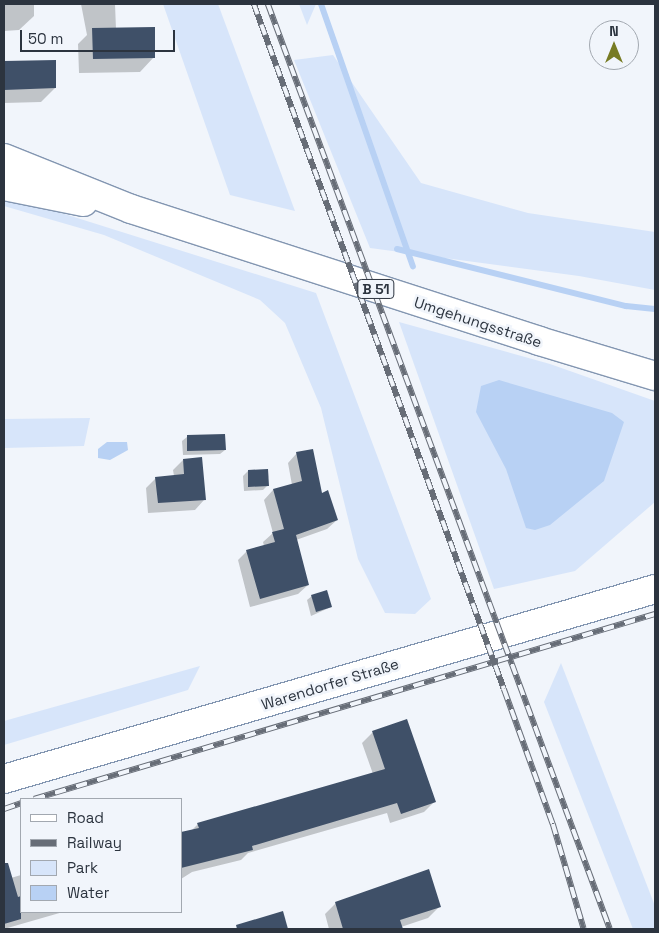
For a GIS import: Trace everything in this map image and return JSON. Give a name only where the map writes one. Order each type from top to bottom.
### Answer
[{"type":"main road","name":"Umgehungsstraße","points":[[4,158],[131,210],[539,342],[655,376]]},
{"type":"main road","name":"Umgehungsstraße","points":[[4,186],[31,194],[131,210]]},
{"type":"main road","name":"Warendorfer Straße","points":[[4,779],[655,588]]},
{"type":"green space","points":[[163,4],[218,4],[295,211],[230,195]]},
{"type":"green space","points":[[299,4],[316,4],[307,25]]},
{"type":"green space","points":[[333,55],[421,183],[528,213],[655,232],[655,290],[579,276],[370,248],[294,60]]},
{"type":"green space","points":[[4,195],[316,293],[431,599],[415,614],[385,613],[358,559],[321,408],[285,323],[260,300],[104,235],[4,206]]},
{"type":"green space","points":[[399,322],[550,364],[655,401],[655,502],[575,571],[494,589]]},
{"type":"green space","points":[[90,418],[84,446],[4,448],[4,419]]},
{"type":"green space","points":[[561,663],[655,906],[655,929],[633,929],[544,702]]},
{"type":"green space","points":[[200,666],[188,690],[4,745],[4,721]]},
{"type":"water","points":[[499,380],[612,413],[624,422],[604,481],[550,525],[535,530],[526,528],[506,469],[476,412],[481,386]]},
{"type":"water","points":[[107,442],[127,442],[128,450],[110,460],[98,458],[98,449]]},
{"type":"building","points":[[155,27],[155,58],[93,59],[92,28]]},
{"type":"building","points":[[56,60],[56,88],[4,90],[4,61]]},
{"type":"building","points":[[225,434],[226,450],[187,451],[187,435]]},
{"type":"building","points":[[313,449],[322,493],[328,490],[338,520],[296,535],[309,585],[260,599],[246,550],[275,542],[272,532],[284,529],[273,489],[302,481],[296,452]]},
{"type":"building","points":[[202,457],[206,500],[158,503],[155,477],[184,474],[183,459]]},
{"type":"building","points":[[268,469],[269,486],[248,487],[248,470]]},
{"type":"building","points":[[327,590],[332,607],[316,612],[311,595]]},
{"type":"building","points":[[407,719],[436,802],[401,814],[397,803],[252,846],[253,850],[182,868],[182,832],[199,828],[197,823],[385,769],[372,731]]},
{"type":"building","points":[[4,863],[8,863],[18,897],[20,896],[21,919],[4,924]]},
{"type":"building","points":[[429,869],[441,907],[400,920],[403,929],[343,929],[335,902]]},
{"type":"building","points":[[283,911],[288,929],[237,929],[236,925]]},
{"type":"waterway","points":[[321,4],[413,266]]},
{"type":"waterway","points":[[397,249],[626,306],[655,309]]},
{"type":"railway","points":[[254,4],[553,824],[584,929]]},
{"type":"railway","points":[[268,4],[610,929]]},
{"type":"railway","points":[[37,798],[655,614]]},
{"type":"railway","points":[[4,809],[20,803]]}]
